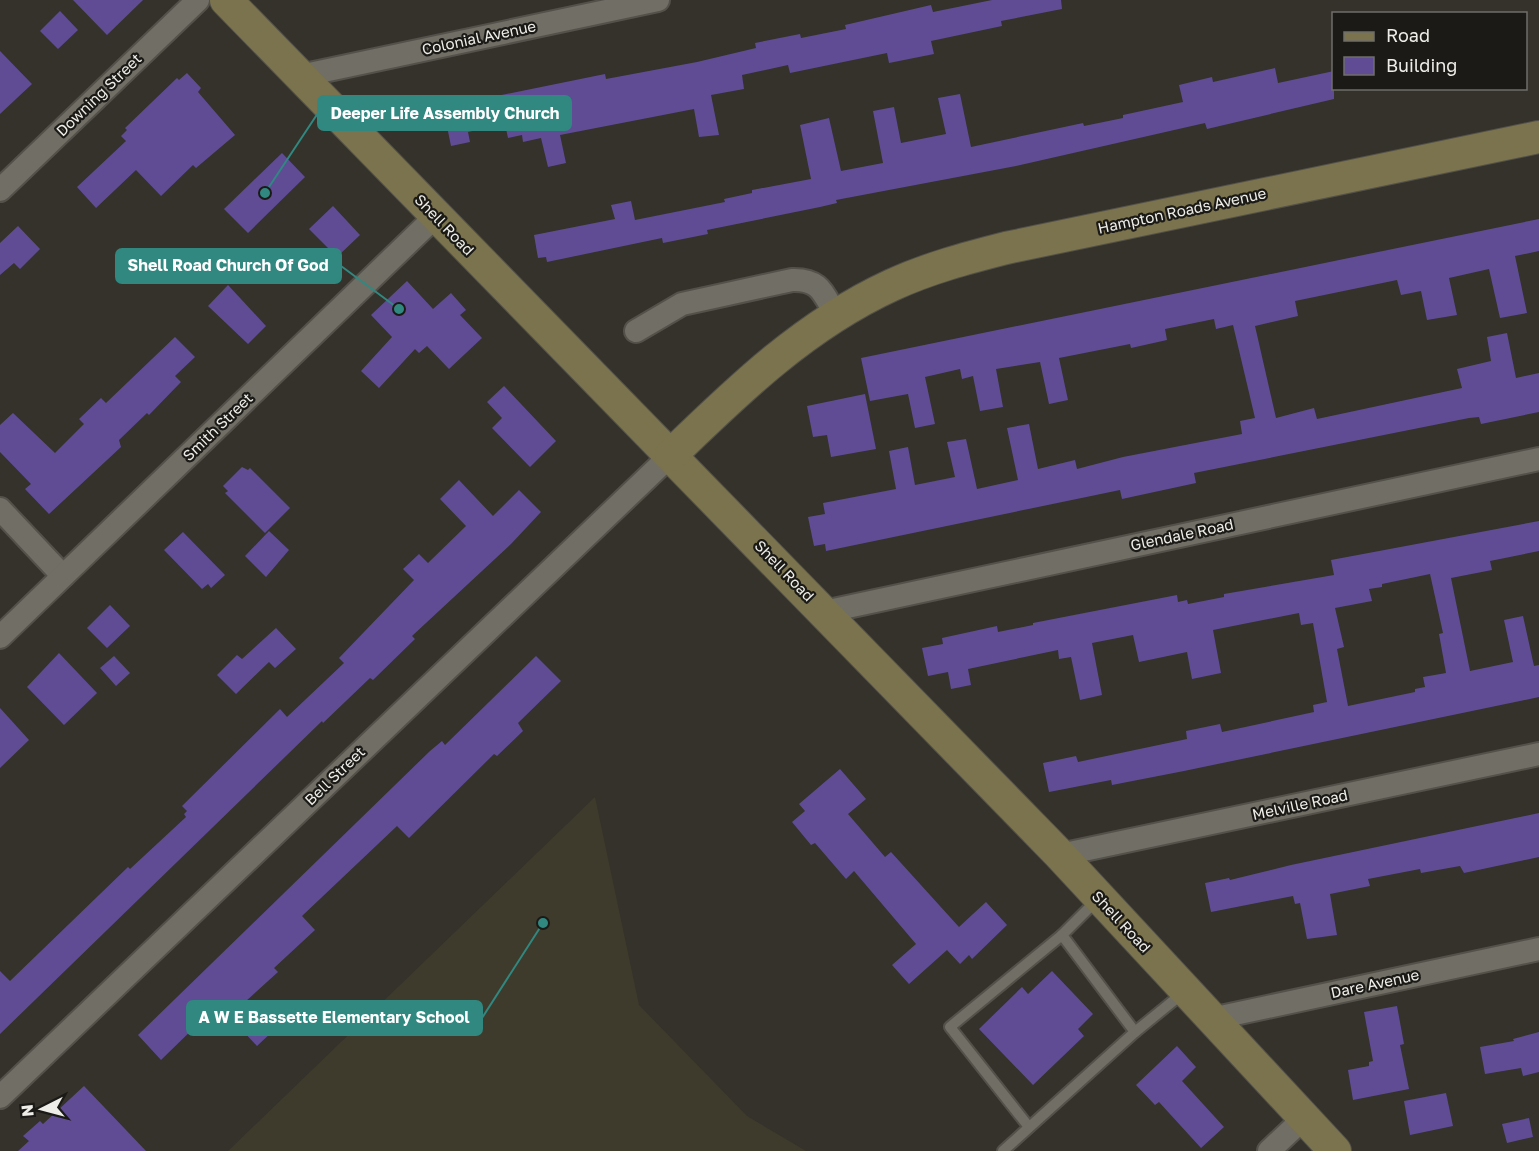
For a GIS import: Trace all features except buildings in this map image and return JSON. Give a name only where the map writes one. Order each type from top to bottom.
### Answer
[{"type":"street","name":"Downing Street","points":[[0,190],[198,0]]},
{"type":"street","name":"Shell Road","points":[[226,0],[1060,855],[1335,1151]]},
{"type":"street","name":"Colonial Avenue","points":[[300,75],[658,0]]},
{"type":"street","name":"Hampton Roads Avenue","points":[[671,455],[774,359],[836,315],[920,273],[1006,248],[1539,137]]},
{"type":"street","name":"Smith Street","points":[[0,638],[435,216]]},
{"type":"street","points":[[636,331],[682,304],[792,280],[807,280],[816,284],[836,315]]},
{"type":"street","name":"Bell Street","points":[[0,1097],[671,455]]},
{"type":"street","name":"Glendale Road","points":[[824,612],[1539,459]]},
{"type":"street","points":[[0,509],[63,576]]},
{"type":"street","name":"Melville Road","points":[[1060,855],[1539,754]]},
{"type":"street","name":"Dare Avenue","points":[[1211,1019],[1539,950]]},
{"type":"street","points":[[1269,1151],[1303,1119]]},
{"type":"lane","points":[[1029,1127],[950,1027],[1062,935],[1100,898]]},
{"type":"lane","points":[[1062,935],[1135,1032]]},
{"type":"lane","points":[[1003,1151],[1135,1032],[1185,991]]},
{"type":"shaded area","points":[[595,797],[639,1005],[747,1116],[806,1151],[228,1151]]},
{"type":"place","name":"Deeper Life Assembly Church","points":[[265,193]]},
{"type":"place","name":"Shell Road Church Of God","points":[[399,309]]},
{"type":"place","name":"A W E Bassette Elementary School","points":[[543,923]]}]
